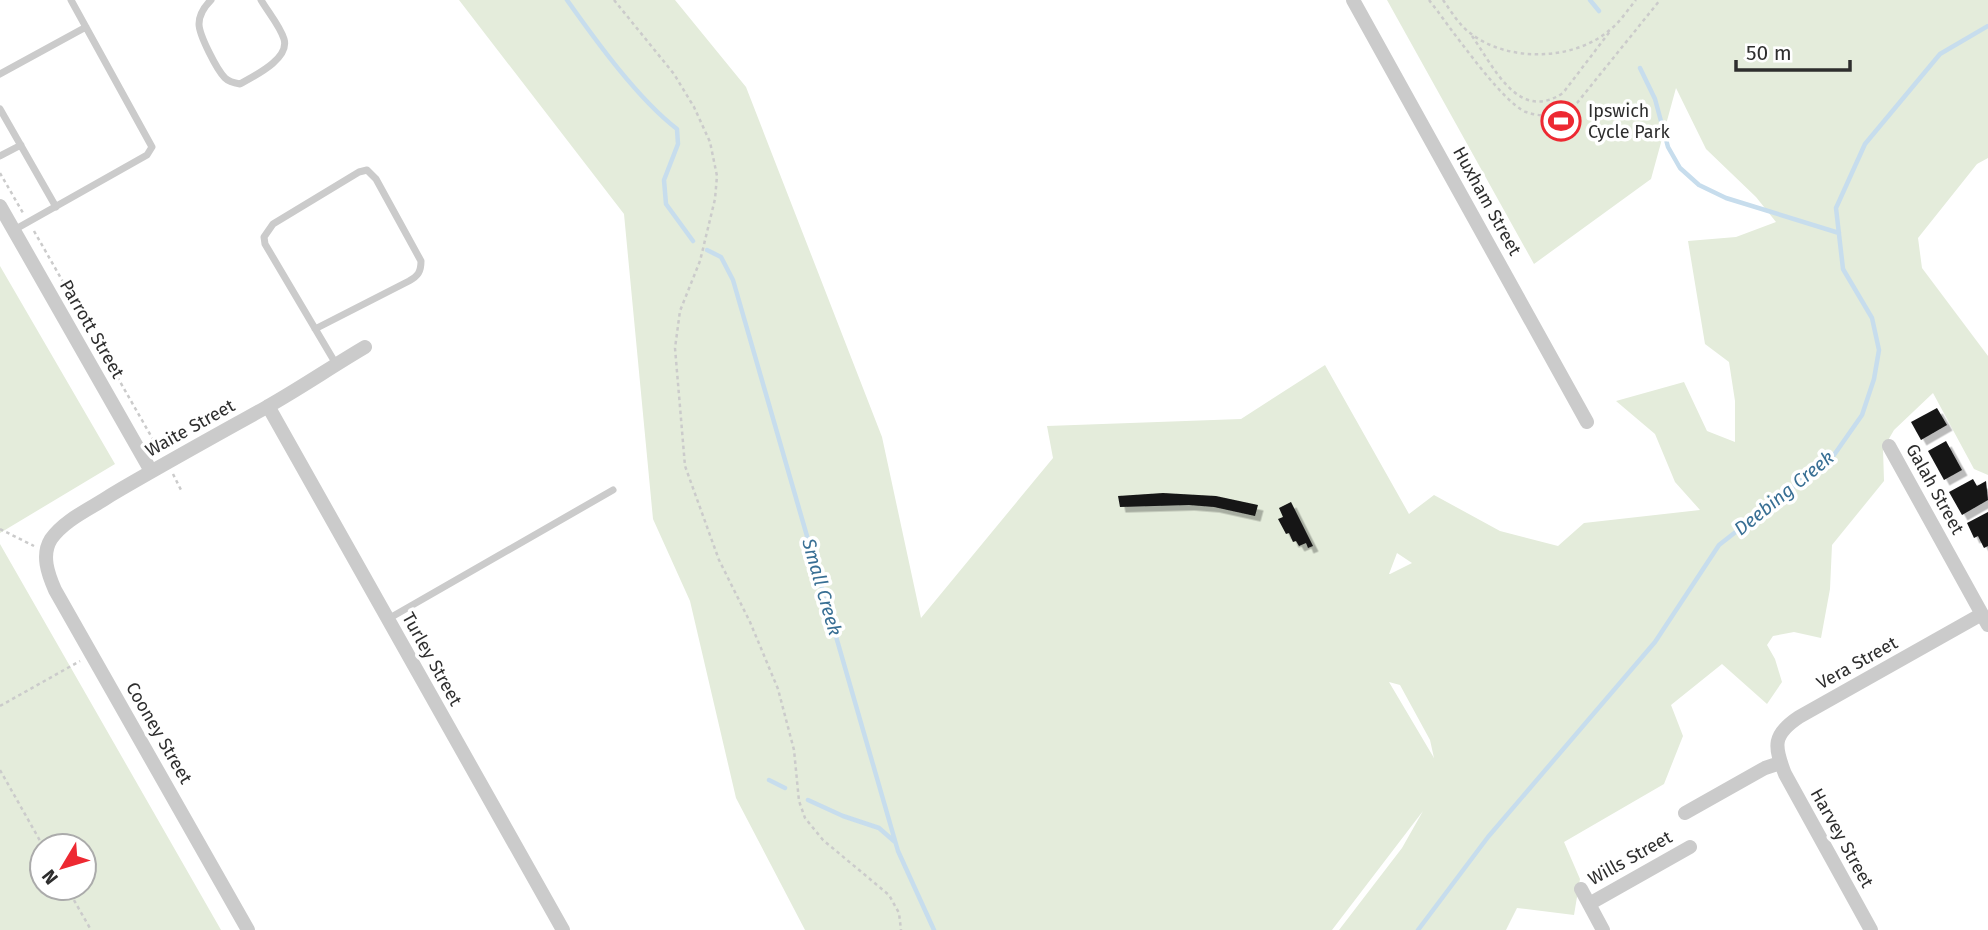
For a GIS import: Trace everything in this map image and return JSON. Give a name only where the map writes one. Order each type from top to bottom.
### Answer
[{"type":"street","name":"Huxham Street","points":[[1353,0],[1587,422]]},
{"type":"street","name":"Parrott Street","points":[[0,206],[151,471]]},
{"type":"street","name":"Waite Street","points":[[46,553],[50,541],[75,518],[365,347]]},
{"type":"street","name":"Turley Street","points":[[268,406],[563,930]]},
{"type":"street","name":"Galah Street","points":[[1889,446],[1985,619]]},
{"type":"street","name":"Cooney Street","points":[[46,553],[46,565],[55,590],[248,930]]},
{"type":"street","name":"Vera Street","points":[[1780,763],[1778,735],[1785,726],[1985,619]]},
{"type":"street","points":[[1685,813],[1765,768],[1780,763]]},
{"type":"street","name":"Harvey Street","points":[[1780,763],[1871,930]]},
{"type":"street","name":"Wills Street","points":[[1589,904],[1690,847]]},
{"type":"street","points":[[1581,889],[1603,930]]},
{"type":"lane","points":[[13,230],[148,155],[152,147],[71,0]]},
{"type":"lane","points":[[211,0],[198,23],[202,37],[224,78],[240,84],[280,57],[284,49],[284,39],[261,0]]},
{"type":"lane","points":[[0,75],[86,27]]},
{"type":"lane","points":[[0,109],[56,207]]},
{"type":"lane","points":[[0,156],[20,145]]},
{"type":"lane","points":[[315,328],[417,277],[421,270],[421,261],[402,226],[376,179],[366,170],[274,224],[264,237],[265,244],[336,365]]},
{"type":"lane","points":[[388,619],[613,490]]},
{"type":"path","points":[[614,0],[674,74],[694,107],[710,142],[717,176],[715,199],[700,261],[680,311],[675,348],[685,466],[719,560],[750,622],[778,689],[794,750],[799,801],[805,818],[823,840],[889,895],[899,914],[901,930]]},
{"type":"path","points":[[1429,0],[1507,99],[1524,111],[1543,116],[1564,112],[1577,103],[1660,0]]},
{"type":"path","points":[[1443,0],[1512,92],[1522,100],[1544,101],[1555,99],[1563,93],[1636,0]]},
{"type":"path","points":[[1470,33],[1489,44],[1520,53],[1550,54],[1577,48],[1613,28]]},
{"type":"path","points":[[0,173],[181,490]]},
{"type":"path","points":[[0,528],[46,553]]},
{"type":"path","points":[[0,706],[92,654]]},
{"type":"path","points":[[0,770],[35,832]]},
{"type":"path","points":[[75,902],[91,930]]},
{"type":"green space","points":[[459,0],[675,0],[746,87],[882,437],[921,618],[1053,458],[1047,426],[1241,419],[1325,365],[1409,514],[1434,495],[1500,531],[1558,546],[1584,523],[1700,510],[1675,482],[1655,434],[1616,401],[1684,382],[1707,431],[1735,442],[1735,401],[1729,362],[1705,344],[1688,241],[1736,237],[1776,222],[1756,197],[1706,149],[1676,88],[1651,179],[1534,264],[1387,0],[1988,0],[1988,158],[1977,164],[1918,238],[1922,268],[1988,356],[1988,475],[1974,469],[1933,393],[1894,430],[1883,449],[1884,481],[1832,545],[1830,589],[1821,638],[1794,632],[1773,636],[1767,645],[1775,659],[1782,682],[1767,704],[1722,664],[1671,705],[1683,736],[1664,784],[1564,842],[1580,879],[1574,915],[1517,908],[1506,930],[1339,930],[1402,848],[1423,811],[1332,930],[805,930],[736,798],[690,601],[653,519],[624,214]],"holes":[[[1397,553],[1412,563],[1389,574]],[[1389,682],[1400,685],[1430,740],[1434,758]]]},
{"type":"green space","points":[[0,266],[115,464],[0,533]]},
{"type":"green space","points":[[0,544],[221,930],[0,930]]},
{"type":"building","points":[[1937,408],[1947,425],[1921,440],[1911,422]]},
{"type":"building","points":[[1946,441],[1962,470],[1944,480],[1928,451]]},
{"type":"building","points":[[1973,479],[1977,486],[1986,481],[1988,500],[1962,515],[1949,492]]},
{"type":"building","points":[[1163,493],[1216,496],[1258,505],[1255,516],[1214,507],[1189,505],[1120,507],[1118,496]]},
{"type":"building","points":[[1291,502],[1313,546],[1308,548],[1306,543],[1299,546],[1296,541],[1293,542],[1278,519],[1283,517],[1279,508]]},
{"type":"building","points":[[1988,512],[1988,546],[1984,548],[1978,536],[1974,538],[1967,523]]},
{"type":"waterway","name":"Small Creek","points":[[567,0],[633,86],[677,129],[678,144],[664,180],[666,204],[693,241]]},
{"type":"waterway","points":[[1590,0],[1599,11]]},
{"type":"waterway","name":"Deebing Creek","points":[[1418,930],[1488,837],[1655,642],[1719,545],[1834,455],[1862,415],[1874,379],[1879,350],[1872,318],[1843,269],[1836,208],[1865,144],[1940,54],[1988,26]]},
{"type":"waterway","points":[[1640,68],[1655,99],[1668,147],[1680,168],[1699,185],[1726,198],[1839,233]]},
{"type":"waterway","name":"Small Creek","points":[[707,250],[721,257],[733,280],[898,851],[934,930]]},
{"type":"waterway","points":[[769,780],[785,788]]},
{"type":"waterway","points":[[808,800],[879,828],[895,842]]},
{"type":"place","name":"Ipswich Cycle Park","points":[[1561,121]]}]
